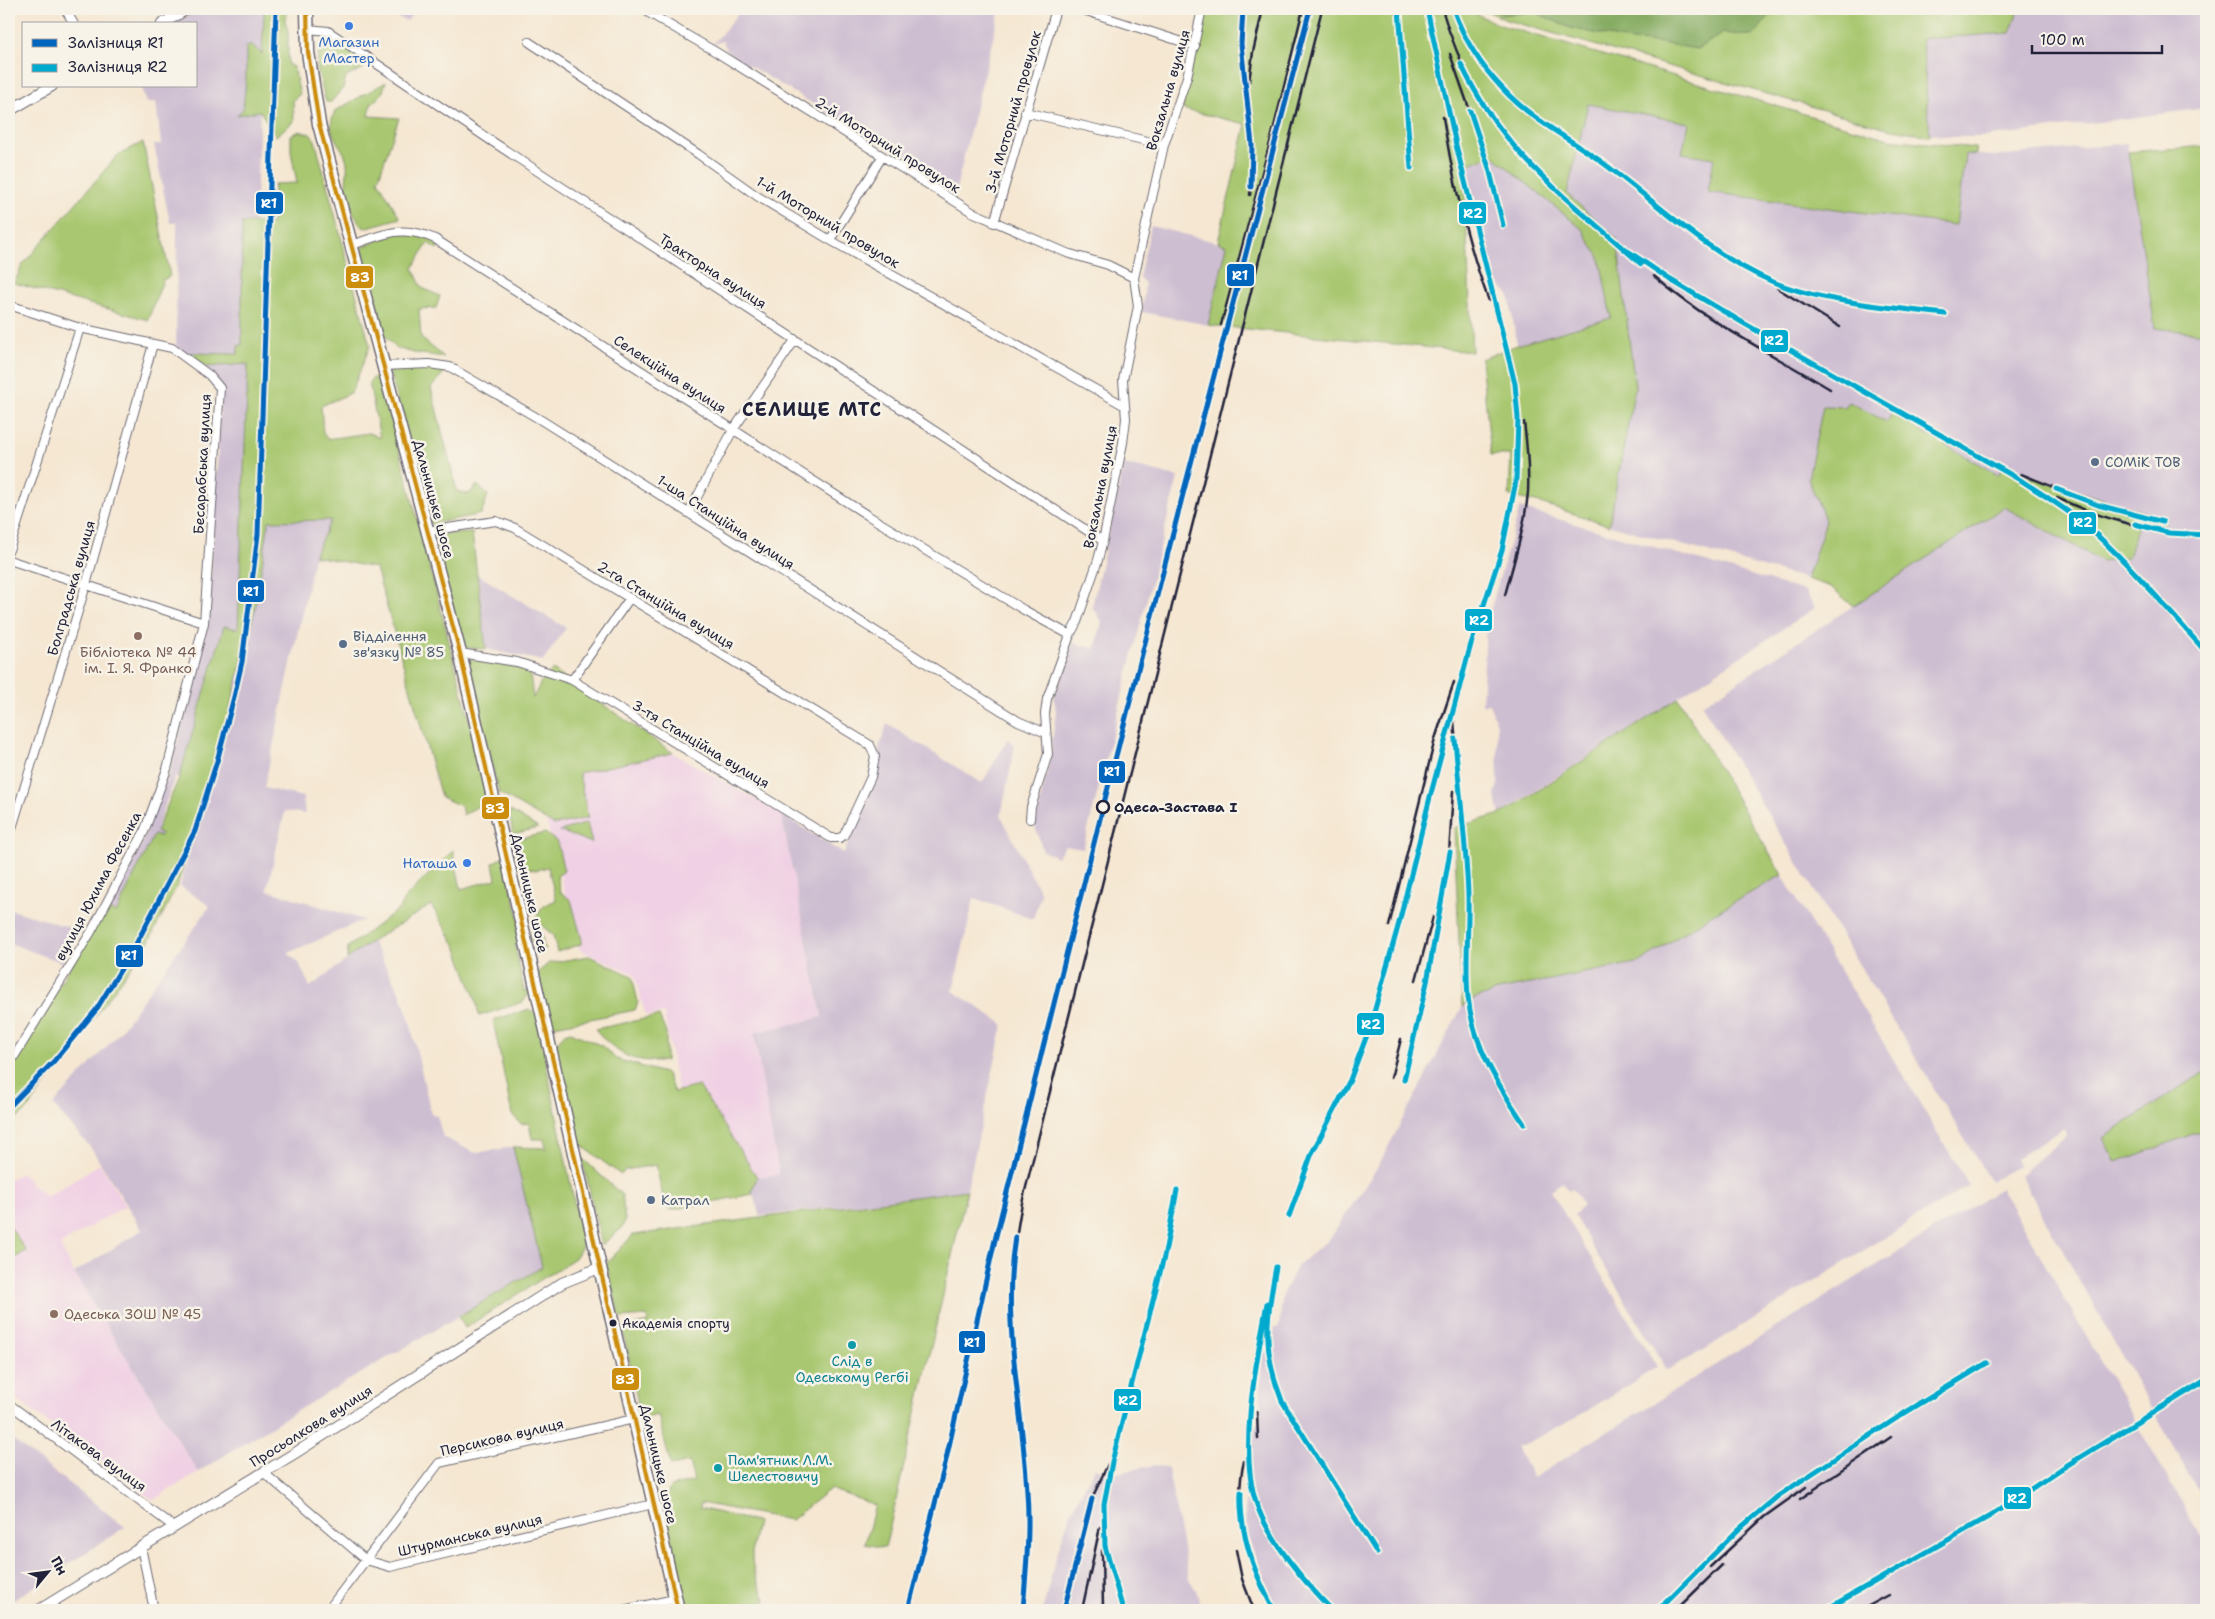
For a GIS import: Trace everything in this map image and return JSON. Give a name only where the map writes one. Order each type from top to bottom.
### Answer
[{"type":"main road","name":"Дальницьке шосе","points":[[306,9],[308,52],[319,124],[460,653],[676,1605]]},
{"type":"street","points":[[65,9],[73,22]]},
{"type":"street","points":[[165,22],[188,9]]},
{"type":"street","name":"2-й Моторний провулок","points":[[642,9],[716,52],[972,212],[994,223],[1067,252],[1108,265],[1134,278]]},
{"type":"street","name":"3-й Моторний провулок","points":[[994,223],[1056,9]]},
{"type":"street","points":[[1080,9],[1195,46]]},
{"type":"street","name":"Вокзальна вулиця","points":[[1030,819],[1031,808],[1048,754],[1046,699],[1070,635],[1077,622],[1103,541],[1123,443],[1125,406],[1123,380],[1138,306],[1134,278],[1164,145],[1187,77],[1202,9]]},
{"type":"street","name":"Тракторна вулиця","points":[[308,29],[328,31],[490,140],[1103,541]]},
{"type":"street","name":"1-й Моторний провулок","points":[[529,42],[698,154],[757,196],[830,240],[1125,406]]},
{"type":"street","points":[[9,111],[49,88]]},
{"type":"street","points":[[1025,112],[1164,145]]},
{"type":"street","points":[[830,240],[882,157]]},
{"type":"street","name":"Селекційна вулиця","points":[[352,245],[402,230],[435,239],[733,430],[950,565],[1024,610],[1070,635]]},
{"type":"street","points":[[9,305],[80,328],[153,344]]},
{"type":"street","points":[[9,550],[80,328]]},
{"type":"street","points":[[689,512],[733,430],[795,340]]},
{"type":"street","name":"Болградська вулиця","points":[[9,838],[11,823],[86,585],[153,344]]},
{"type":"street","name":"Бесарабська вулиця","points":[[153,344],[172,348],[210,375],[220,388],[204,623]]},
{"type":"street","name":"1-ша Станційна вулиця","points":[[384,366],[429,364],[450,367],[541,420],[689,512],[1018,721],[1046,733]]},
{"type":"street","name":"2-га Станційна вулиця","points":[[427,531],[496,521],[515,528],[870,745],[875,756]]},
{"type":"street","points":[[9,560],[204,623]]},
{"type":"street","points":[[572,680],[630,598]]},
{"type":"street","name":"вулиця Юхима Фесенка","points":[[10,1062],[91,932],[144,832],[167,769],[204,623]]},
{"type":"street","name":"3-тя Станційна вулиця","points":[[460,653],[517,662],[572,680],[831,838],[840,838],[844,835],[871,777],[875,756]]},
{"type":"street","name":"Просьолкова вулиця","points":[[39,1610],[263,1472],[562,1283],[599,1268]]},
{"type":"street","name":"Літакова вулиця","points":[[9,1404],[174,1527]]},
{"type":"street","name":"Персикова вулиця","points":[[328,1610],[439,1463],[634,1418]]},
{"type":"street","name":"Штурманська вулиця","points":[[263,1472],[366,1560],[390,1567],[653,1504]]},
{"type":"street","points":[[141,1547],[154,1610]]},
{"type":"street","points":[[623,1610],[676,1605]]},
{"type":"shaded area","points":[[198,9],[263,9],[264,12],[262,55],[246,82],[243,109],[238,114],[260,111],[255,223],[243,223],[242,346],[238,346],[238,354],[184,353],[176,346],[177,223],[170,223],[154,144],[161,144],[156,102],[146,103],[142,88],[198,88],[198,22],[178,22]]},
{"type":"shaded area","points":[[376,9],[416,9],[407,21]]},
{"type":"shaded area","points":[[742,9],[1000,9],[956,189],[728,53],[723,41],[712,45]]},
{"type":"shaded area","points":[[2019,9],[2206,9],[2206,108],[1984,137],[1953,137],[1930,134],[1922,38],[2010,33]]},
{"type":"shaded area","points":[[1588,103],[1689,123],[1714,158],[1708,192],[1956,225],[1965,154],[1995,156],[2127,143],[2155,328],[2206,334],[2206,1071],[2104,1138],[2116,1163],[2206,1129],[2206,1504],[2020,1175],[2067,1135],[2065,1128],[2015,1159],[2018,1166],[1990,1181],[1702,705],[2004,507],[2102,561],[2128,557],[2139,522],[2163,527],[2028,476],[2005,463],[1998,475],[1892,414],[1887,422],[1849,402],[1846,407],[1823,406],[1808,479],[1826,521],[1807,579],[1609,525],[1635,387],[1617,239],[1567,194]]},
{"type":"shaded area","points":[[1492,155],[1583,229],[1600,259],[1612,318],[1517,345],[1509,295],[1497,282],[1464,166]]},
{"type":"shaded area","points":[[1151,226],[1227,245],[1208,325],[1142,312],[1145,284],[1139,277]]},
{"type":"shaded area","points":[[248,363],[238,630],[224,626],[179,778],[175,776],[156,831],[161,833],[160,836],[154,836],[115,914],[106,908],[141,846],[170,771],[209,618],[221,388],[206,367]]},
{"type":"shaded area","points":[[1124,464],[1178,477],[1083,849],[1065,846],[1057,857],[1043,851],[1035,826],[1051,753],[1056,711],[1054,698],[1073,643],[1095,649],[1102,621],[1092,607]]},
{"type":"shaded area","points":[[1520,508],[1805,591],[1815,608],[1500,814],[1495,795],[1498,784],[1497,724],[1489,704],[1482,704],[1486,625]]},
{"type":"shaded area","points":[[331,520],[314,557],[264,788],[303,797],[305,814],[285,811],[267,890],[364,920],[288,953],[299,963],[310,987],[372,941],[401,995],[409,1018],[431,1113],[437,1116],[443,1137],[475,1153],[513,1147],[542,1267],[283,1419],[198,1472],[74,1273],[142,1230],[91,1148],[53,1105],[120,1032],[210,906],[180,886],[255,609],[269,521]]},
{"type":"shaded area","points":[[478,575],[566,628],[543,661],[486,649]]},
{"type":"shaded area","points":[[887,724],[982,783],[1008,739],[1015,745],[1001,816],[1041,894],[1033,919],[974,898],[953,991],[1003,1024],[967,1190],[760,1216],[752,1191],[757,1177],[779,1175],[754,1033],[822,1017],[781,814],[844,854]]},
{"type":"shaded area","points":[[673,753],[781,814],[822,1017],[754,1033],[779,1175],[757,1177],[699,1086],[678,1091],[664,1013],[646,1016],[634,974],[580,950],[536,782]]},
{"type":"shaded area","points":[[1782,875],[1969,1185],[1702,1351],[1667,1370],[1574,1216],[1583,1204],[1573,1189],[1568,1191],[1563,1182],[1550,1190],[1657,1367],[1585,1412],[1522,1446],[1516,1446],[1533,1478],[2001,1188],[2206,1545],[2206,1610],[1268,1610],[1273,1601],[1248,1538],[1245,1516],[1246,1478],[1254,1425],[1261,1423],[1261,1369],[1263,1352],[1273,1350],[1269,1329],[1279,1327],[1283,1293],[1296,1267],[1331,1237],[1377,1168],[1462,1007],[1470,1000],[1711,915]]},
{"type":"shaded area","points":[[9,909],[81,931],[63,963],[9,943]]},
{"type":"shaded area","name":"Одеська ЗОШ № 45","points":[[100,1164],[125,1206],[60,1245],[74,1273],[198,1472],[153,1500],[9,1394],[9,1180],[21,1173],[46,1197]]},
{"type":"shaded area","points":[[9,1437],[125,1527],[9,1603]]},
{"type":"shaded area","points":[[1155,1465],[1168,1469],[1189,1579],[1196,1590],[1202,1610],[1043,1610],[1054,1563],[1071,1512],[1095,1468],[1113,1474]]},
{"type":"green space","points":[[263,9],[287,9],[285,20],[288,31],[288,64],[293,67],[300,94],[293,100],[294,121],[276,136],[260,111],[237,115],[243,109],[246,82],[246,46],[253,46],[262,54]]},
{"type":"green space","points":[[1203,9],[1466,9],[1500,25],[1889,139],[1975,148],[1976,155],[1965,154],[1956,225],[1708,192],[1714,158],[1682,153],[1689,123],[1588,104],[1567,194],[1617,239],[1635,387],[1609,525],[1540,503],[1509,496],[1511,455],[1491,455],[1481,359],[1517,345],[1611,318],[1600,259],[1582,229],[1492,155],[1464,166],[1472,352],[1208,325],[1227,246],[1218,242],[1246,124],[1182,109]]},
{"type":"green space","points":[[1483,9],[2019,9],[2010,33],[1922,39],[1930,136],[1887,128],[1506,20]]},
{"type":"green space","points":[[1494,9],[1563,9],[1589,15],[1636,12],[1639,9],[1775,9],[1753,36],[1723,33],[1697,49],[1655,42],[1633,41],[1570,28],[1534,12],[1501,15]]},
{"type":"green space","points":[[327,45],[350,51],[364,61],[364,68],[346,77],[343,88],[331,102],[326,102],[317,68],[319,49]]},
{"type":"green space","points":[[386,82],[382,94],[371,104],[369,116],[399,118],[378,180],[400,218],[364,228],[353,213],[349,203],[346,185],[347,162],[332,133],[332,120],[335,111]]},
{"type":"green space","points":[[300,131],[310,134],[315,140],[370,346],[351,393],[321,406],[323,433],[327,439],[369,433],[380,438],[369,382],[375,376],[380,376],[490,799],[463,815],[461,806],[441,797],[376,568],[314,556],[331,520],[269,521],[255,609],[217,761],[177,886],[147,945],[26,1111],[9,1125],[9,1067],[106,908],[116,913],[154,835],[160,836],[161,833],[156,832],[179,778],[224,626],[238,629],[248,364],[206,367],[184,353],[238,354],[238,346],[242,345],[242,223],[272,223],[274,184],[297,183],[291,152],[291,135]]},
{"type":"green space","points":[[143,142],[170,276],[163,280],[148,320],[14,283],[23,264],[117,156]]},
{"type":"green space","points":[[2206,146],[2206,334],[2155,328],[2128,152]]},
{"type":"green space","points":[[400,232],[430,239],[439,245],[437,249],[428,243],[413,268],[422,288],[440,296],[436,308],[419,309],[421,338],[444,357],[414,353],[396,348],[385,336],[362,247]]},
{"type":"green space","points":[[430,366],[446,370],[431,388],[457,491],[469,494],[477,485],[488,495],[481,514],[431,524],[389,371]]},
{"type":"green space","points":[[1849,402],[1887,422],[1891,414],[1998,475],[2005,463],[2028,476],[2166,519],[2163,527],[2139,522],[2128,557],[2102,561],[2004,507],[1853,606],[1831,587],[1807,579],[1826,521],[1808,479],[1823,406],[1845,407]]},
{"type":"green space","points":[[472,533],[486,649],[464,648],[432,534]]},
{"type":"green space","points":[[466,658],[525,669],[530,673],[533,698],[543,678],[553,670],[673,753],[579,773],[588,818],[554,825],[499,793]]},
{"type":"green space","points":[[1678,698],[1782,875],[1711,915],[1640,962],[1504,989],[1471,1000],[1462,1007],[1454,828],[1500,814],[1510,809]]},
{"type":"green space","points":[[509,810],[538,828],[513,834]]},
{"type":"green space","points":[[587,823],[592,843],[560,831]]},
{"type":"green space","points":[[545,833],[557,842],[564,871],[557,876],[560,892],[571,900],[582,940],[581,944],[557,952],[553,935],[541,925],[539,928],[545,950],[536,949],[531,935],[534,923],[542,908],[556,900],[548,867],[536,870],[518,866],[513,840]]},
{"type":"green space","points":[[453,850],[461,889],[496,879],[493,863],[505,855],[523,940],[515,945],[524,991],[532,989],[523,1002],[479,1016],[476,1000],[456,946],[431,905],[372,941],[347,959],[348,947],[399,909],[404,899]]},
{"type":"green space","points":[[589,956],[632,976],[638,1002],[635,1010],[555,1026],[549,1023],[537,973],[549,963]]},
{"type":"green space","points":[[530,1009],[536,1014],[583,1245],[575,1258],[465,1328],[459,1316],[542,1267],[513,1147],[546,1148],[544,1139],[532,1139],[529,1123],[521,1124],[512,1115],[493,1020]]},
{"type":"green space","points":[[659,1016],[666,1033],[666,1061],[643,1060],[626,1056],[611,1046],[595,1029]]},
{"type":"green space","points":[[571,1032],[602,1046],[616,1059],[667,1074],[674,1092],[699,1086],[757,1177],[752,1191],[753,1194],[670,1210],[664,1202],[656,1165],[625,1170],[621,1175],[577,1142],[554,1047],[564,1034]]},
{"type":"green space","points":[[2206,1071],[2206,1129],[2116,1163],[2103,1138]]},
{"type":"green space","points":[[582,1158],[622,1195],[625,1220],[622,1228],[602,1245]]},
{"type":"green space","points":[[967,1190],[885,1548],[865,1544],[875,1505],[830,1489],[791,1520],[700,1503],[700,1508],[757,1522],[752,1554],[754,1571],[766,1601],[739,1610],[684,1610],[662,1511],[670,1487],[694,1481],[689,1462],[671,1466],[658,1415],[641,1419],[623,1331],[627,1327],[648,1322],[647,1316],[620,1318],[606,1264],[633,1235]]},
{"type":"green space","points":[[9,1225],[26,1251],[9,1262]]},
{"type":"railway","points":[[1243,9],[1241,42],[1252,165],[1250,195]]},
{"type":"railway","points":[[1249,82],[1253,52],[1263,9]]},
{"type":"railway","points":[[1221,325],[1272,135],[1303,9]]},
{"type":"railway","points":[[1023,1610],[1028,1508],[1024,1450],[1012,1341],[1011,1304],[1013,1261],[1022,1203],[1322,9]]},
{"type":"railway","points":[[1399,9],[1411,168]]},
{"type":"railway","points":[[1289,1216],[1312,1153],[1350,1080],[1370,1027],[1399,923],[1471,644],[1502,550],[1516,481],[1518,418],[1515,384],[1456,145],[1427,9]]},
{"type":"railway","points":[[1442,9],[1459,57],[1470,80],[1511,143],[1545,181],[1626,251]]},
{"type":"railway","points":[[1453,9],[1462,31],[1480,61],[1494,79],[1524,109],[1599,160],[1725,256],[1771,281],[1812,294],[1857,303],[1945,314]]},
{"type":"railway","points":[[1450,54],[1482,145],[1503,225]]},
{"type":"railway","points":[[1443,117],[1461,210],[1489,301]]},
{"type":"railway","points":[[1622,247],[1669,279],[1745,324],[2022,481],[2060,506],[2082,522],[2115,552],[2206,652]]},
{"type":"railway","points":[[1654,276],[1695,308],[1830,389]]},
{"type":"railway","points":[[1777,288],[1840,327]]},
{"type":"railway","points":[[1505,595],[1527,505],[1528,457],[1524,422]]},
{"type":"railway","points":[[2021,474],[2098,505],[2163,522]]},
{"type":"railway","points":[[2057,498],[2074,506],[2130,524],[2168,532],[2206,535]]},
{"type":"railway","points":[[1389,926],[1435,739],[1454,682]]},
{"type":"railway","points":[[1454,721],[1466,857],[1468,896],[1467,978],[1470,1013],[1482,1052],[1495,1081],[1524,1124]]},
{"type":"railway","points":[[1427,982],[1448,869],[1453,791]]},
{"type":"railway","points":[[1416,980],[1433,917]]},
{"type":"railway","points":[[1391,1078],[1401,1039]]},
{"type":"railway","points":[[1404,1080],[1412,1042]]},
{"type":"railway","points":[[1123,1610],[1105,1546],[1104,1504],[1112,1462],[1165,1253],[1177,1190]]},
{"type":"railway","points":[[1268,1310],[1276,1267]]},
{"type":"railway","points":[[1267,1303],[1251,1404],[1249,1431],[1251,1481],[1261,1516],[1278,1545],[1299,1574],[1332,1610]]},
{"type":"railway","points":[[1267,1330],[1270,1368],[1282,1401],[1377,1553]]},
{"type":"railway","points":[[1658,1610],[1738,1530],[1778,1496],[1903,1414],[1987,1363]]},
{"type":"railway","points":[[1825,1610],[1990,1516],[2061,1469],[2206,1380]]},
{"type":"railway","points":[[1257,1412],[1258,1439]]},
{"type":"railway","points":[[1800,1499],[1891,1437]]},
{"type":"railway","points":[[1244,1461],[1240,1500],[1242,1519],[1251,1557],[1274,1610]]},
{"type":"railway","points":[[1064,1610],[1094,1494],[1108,1464]]},
{"type":"railway","points":[[1710,1567],[1764,1517],[1806,1487]]},
{"type":"railway","points":[[1082,1610],[1100,1527]]},
{"type":"railway","points":[[1102,1550],[1103,1610]]},
{"type":"railway","points":[[1236,1550],[1242,1579],[1254,1610]]},
{"type":"railway","points":[[1676,1610],[1722,1565]]},
{"type":"railway","points":[[1861,1610],[1889,1595]]},
{"type":"rail line","name":"R1","points":[[9,1107],[54,1061],[96,1010],[135,946],[195,831],[217,761],[234,697],[242,662],[258,534],[276,9]]},
{"type":"rail line","name":"R1","points":[[1243,9],[1241,44],[1252,145],[1251,187]]},
{"type":"rail line","name":"R1","points":[[908,1610],[945,1464],[994,1244],[1103,807],[1310,9]]},
{"type":"rail line","name":"R2","points":[[1399,9],[1411,168]]},
{"type":"rail line","name":"R2","points":[[1289,1216],[1312,1153],[1350,1080],[1370,1027],[1399,923],[1471,644],[1502,550],[1516,481],[1518,418],[1515,384],[1456,145],[1427,9]]},
{"type":"rail line","name":"R2","points":[[1453,9],[1462,31],[1480,61],[1494,79],[1524,109],[1599,160],[1725,256],[1771,281],[1812,294],[1857,303],[1945,314]]},
{"type":"rail line","name":"R2","points":[[1461,64],[1478,96],[1518,150],[1563,196],[1641,264]]},
{"type":"rail line","name":"R2","points":[[1470,111],[1489,168],[1503,225]]},
{"type":"rail line","name":"R2","points":[[1622,247],[1669,279],[1745,324],[2022,481],[2060,506],[2082,522],[2115,552],[2206,652]]},
{"type":"rail line","name":"R2","points":[[2056,489],[2098,505],[2163,522]]},
{"type":"rail line","name":"R2","points":[[2135,524],[2169,533],[2206,535]]},
{"type":"rail line","name":"R2","points":[[1455,739],[1467,875],[1467,984],[1471,1015],[1475,1032],[1488,1064],[1524,1124]]},
{"type":"rail line","name":"R2","points":[[1404,1080],[1427,982],[1450,852]]},
{"type":"rail line","name":"R2","points":[[1123,1610],[1105,1546],[1104,1504],[1112,1462],[1165,1253],[1177,1190]]},
{"type":"rail line","name":"R1","points":[[1015,1237],[1010,1301],[1028,1507],[1023,1610]]},
{"type":"rail line","name":"R2","points":[[1276,1267],[1268,1319],[1268,1335],[1271,1366],[1282,1401],[1377,1553]]},
{"type":"rail line","name":"R2","points":[[1267,1303],[1251,1404],[1249,1431],[1251,1481],[1261,1516],[1278,1545],[1299,1574],[1332,1610]]},
{"type":"rail line","name":"R2","points":[[1658,1610],[1738,1530],[1778,1496],[1903,1414],[1987,1363]]},
{"type":"rail line","name":"R2","points":[[1825,1610],[1990,1516],[2061,1469],[2206,1380]]},
{"type":"rail line","name":"R2","points":[[1241,1492],[1243,1523],[1250,1553],[1261,1583],[1274,1610]]},
{"type":"rail line","name":"R1","points":[[1064,1610],[1092,1499]]},
{"type":"transit line","name":"83","points":[[307,9],[308,52],[319,124],[460,653],[678,1610]]},
{"type":"place","name":"Магазин Мастер","points":[[349,26]]},
{"type":"place","name":"СОМіК ТОВ","points":[[2095,462]]},
{"type":"place","name":"Бібліотека № 44 ім. І. Я. Франко","points":[[138,636]]},
{"type":"place","name":"Відділення зв'язку № 85","points":[[343,644]]},
{"type":"place","name":"Одеса-Застава I","points":[[1103,807]]},
{"type":"place","name":"Наташа","points":[[467,863]]},
{"type":"place","name":"Катрал","points":[[651,1200]]},
{"type":"place","name":"Одеська ЗОШ № 45","points":[[54,1314]]},
{"type":"place","name":"Академія спорту","points":[[613,1323]]},
{"type":"place","name":"Слід в Одеському Регбі","points":[[852,1345]]},
{"type":"place","name":"Пам'ятник Л.М. Шелестовичу","points":[[718,1468]]},
{"type":"district","name":"CЕЛИЩЕ МТС","points":[[812,409]]}]
